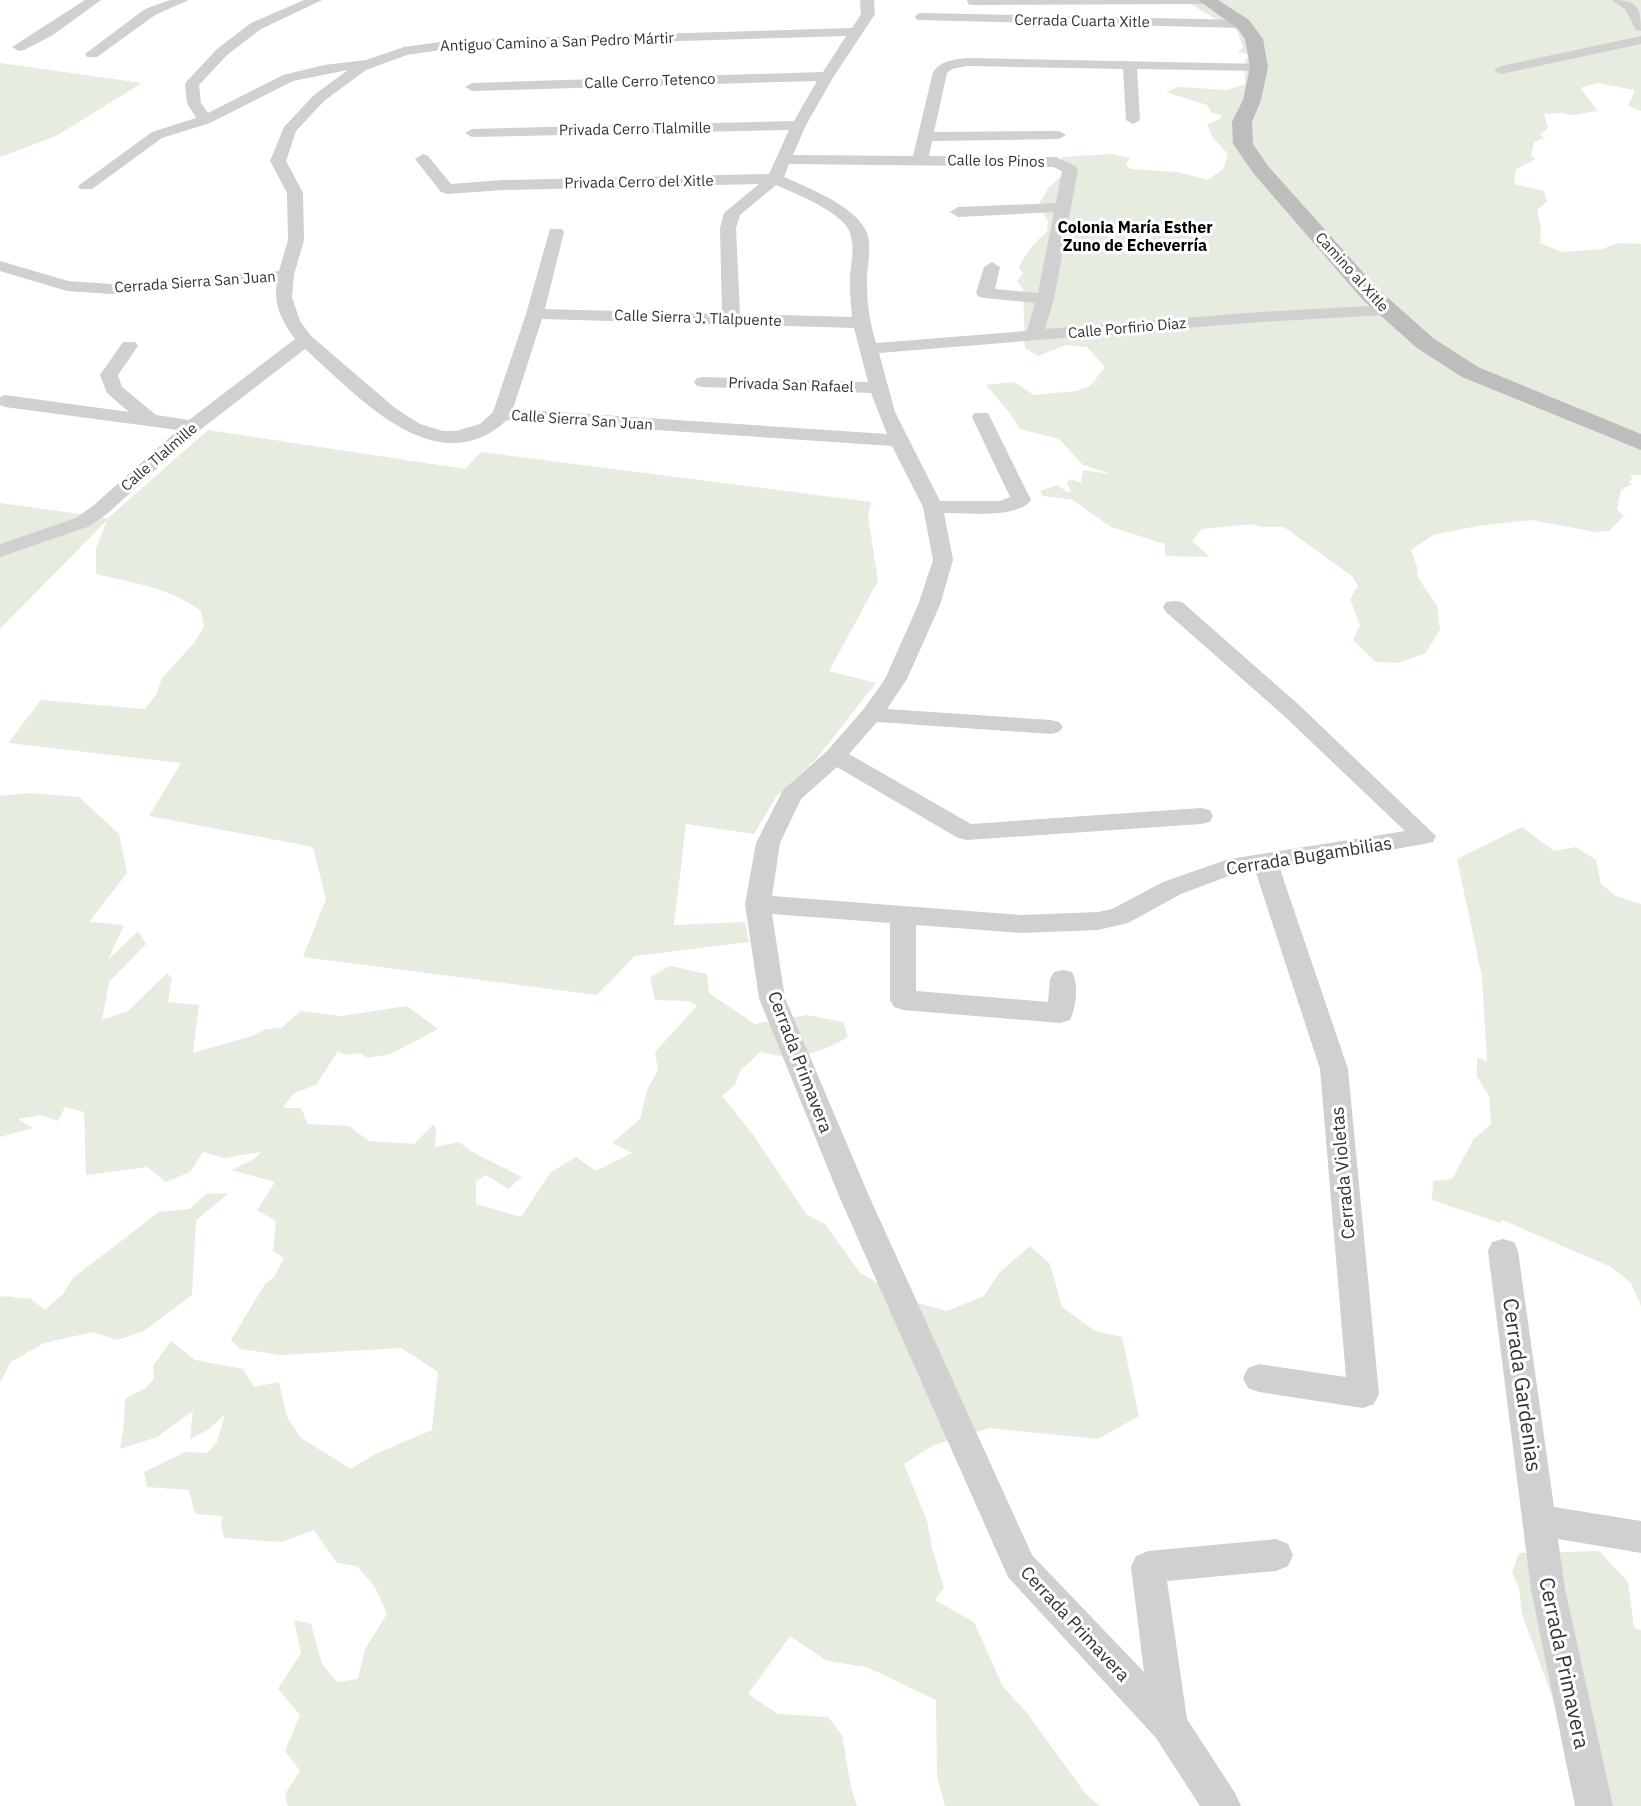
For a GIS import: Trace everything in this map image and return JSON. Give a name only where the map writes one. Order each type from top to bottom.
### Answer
[{"type":"street","points":[[19,47],[48,32],[94,0]]},
{"type":"street","points":[[92,54],[150,12],[182,0]]},
{"type":"street","points":[[205,120],[194,103],[192,84],[222,52],[256,26],[315,0]]},
{"type":"street","points":[[731,319],[728,228],[732,213],[775,179],[798,125],[868,14],[867,0]]},
{"type":"street","points":[[973,1],[1206,0]]},
{"type":"street","name":"Camino al Xitle","points":[[1206,0],[1243,24],[1254,39],[1260,67],[1252,100],[1242,122],[1243,144],[1261,170],[1385,310],[1425,344],[1470,372],[1641,443]]},
{"type":"street","points":[[1619,0],[1630,7],[1641,27]]},
{"type":"street","name":"Cerrada Cuarta Xitle","points":[[922,17],[1243,24]]},
{"type":"street","name":"Antiguo Camino a San Pedro Mártir","points":[[305,340],[291,321],[283,297],[286,275],[296,240],[295,193],[278,161],[289,130],[319,98],[361,67],[404,51],[454,44],[858,32]]},
{"type":"street","points":[[1501,70],[1641,40]]},
{"type":"street","points":[[920,160],[940,72],[948,65],[967,62],[1260,67]]},
{"type":"street","points":[[86,186],[157,135],[205,120],[288,78],[324,69],[372,63]]},
{"type":"street","points":[[1130,65],[1132,120]]},
{"type":"street","name":"Calle Cerro Tetenco","points":[[472,87],[827,76]]},
{"type":"street","name":"Privada Cerro Tlalmille","points":[[472,133],[798,125]]},
{"type":"street","points":[[926,137],[1059,135]]},
{"type":"street","name":"Privada Cerro del Xitle","points":[[423,159],[447,189],[503,185],[775,179]]},
{"type":"street","name":"Calle los Pinos","points":[[785,159],[1056,162],[1065,165],[1070,169],[1070,173],[1046,299],[1034,336]]},
{"type":"street","name":"Cerrada Primavera","points":[[775,179],[821,200],[843,215],[858,230],[861,248],[858,283],[861,323],[886,412],[933,507],[943,560],[929,605],[896,679],[871,715],[835,756],[791,795],[768,843],[759,904],[772,998],[854,1196],[1020,1566],[1169,1725],[1222,1806]]},
{"type":"street","points":[[958,212],[1063,207]]},
{"type":"street","points":[[502,414],[535,314],[556,232]]},
{"type":"street","name":"Cerrada Sierra San Juan","points":[[0,266],[67,286],[112,289],[286,275]]},
{"type":"street","points":[[992,267],[985,293],[1046,299]]},
{"type":"street","name":"Calle Porfirio Díaz","points":[[868,349],[1260,317],[1385,310]]},
{"type":"street","name":"Calle Sierra J. Tlalpuente","points":[[535,314],[861,323]]},
{"type":"street","name":"Calle Sierra San Juan","points":[[305,340],[388,412],[413,428],[441,436],[457,437],[487,428],[502,414],[899,441]]},
{"type":"street","name":"Calle Tlalmille","points":[[0,551],[82,522],[101,509],[193,426],[305,340]]},
{"type":"street","points":[[129,346],[109,375],[114,389],[150,420]]},
{"type":"street","name":"Privada San Rafael","points":[[703,382],[879,388]]},
{"type":"street","points":[[5,401],[193,426]]},
{"type":"street","points":[[933,507],[1003,507],[1021,500],[981,417]]},
{"type":"street","name":"Cerrada Bugambilias","points":[[759,904],[1021,924],[1098,921],[1119,917],[1164,892],[1211,872],[1264,860],[1350,849],[1424,836],[1290,709],[1174,607]]},
{"type":"street","points":[[871,715],[1051,727]]},
{"type":"street","points":[[835,756],[968,832],[1201,816]]},
{"type":"street","name":"Cerrada Violetas","points":[[1259,1378],[1363,1394],[1334,1069],[1264,860]]},
{"type":"street","points":[[903,916],[903,1000],[1060,1013],[1063,980]]},
{"type":"street","name":"Cerrada Gardenias","points":[[1503,1251],[1540,1520]]},
{"type":"street","points":[[1540,1520],[1641,1536]]},
{"type":"street","name":"Cerrada Primavera","points":[[1540,1520],[1540,1541],[1548,1589],[1594,1806]]},
{"type":"street","points":[[1169,1725],[1148,1567],[1276,1555]]},
{"type":"shaded area","points":[[1186,0],[1641,0],[1641,111],[1628,106],[1635,90],[1597,83],[1580,88],[1598,111],[1573,115],[1544,114],[1548,128],[1540,135],[1544,138],[1534,142],[1531,156],[1535,159],[1516,169],[1514,184],[1544,191],[1547,201],[1537,210],[1541,228],[1540,243],[1562,252],[1602,249],[1618,243],[1641,244],[1641,475],[1630,475],[1632,479],[1629,482],[1632,484],[1621,490],[1617,509],[1624,516],[1609,531],[1596,532],[1531,520],[1477,526],[1433,535],[1411,550],[1418,570],[1417,576],[1437,606],[1440,629],[1426,653],[1398,663],[1376,662],[1353,640],[1360,625],[1350,599],[1358,586],[1352,576],[1284,527],[1260,527],[1253,524],[1202,529],[1192,541],[1210,557],[1165,556],[1165,544],[1111,527],[1073,500],[1043,496],[1040,491],[1057,485],[1069,493],[1071,490],[1067,483],[1070,479],[1081,483],[1083,470],[1111,474],[1083,465],[1059,439],[1020,429],[986,385],[1014,382],[1034,395],[1077,391],[1090,386],[1105,367],[1087,347],[1066,345],[1038,356],[1025,348],[1023,289],[1017,281],[1023,273],[1019,268],[1030,249],[1047,232],[1048,221],[1039,204],[1049,187],[1066,172],[1061,157],[1112,154],[1130,158],[1126,164],[1130,169],[1177,172],[1208,180],[1223,169],[1228,154],[1212,137],[1207,124],[1219,120],[1222,115],[1212,113],[1207,105],[1166,92],[1178,87],[1227,90],[1245,84],[1245,60],[1251,55],[1238,52],[1243,48],[1235,29]]},
{"type":"shaded area","points":[[0,63],[142,83],[56,136],[0,157]]},
{"type":"shaded area","points":[[208,430],[465,469],[481,452],[871,502],[868,516],[878,581],[829,671],[876,683],[817,758],[776,797],[754,834],[686,824],[674,925],[745,922],[749,942],[635,956],[597,995],[303,957],[326,899],[313,847],[149,816],[181,763],[8,743],[41,700],[145,709],[156,695],[162,678],[194,643],[204,627],[201,611],[177,597],[151,587],[96,574],[96,549],[107,520],[0,629],[0,503],[108,518]]},
{"type":"shaded area","points":[[28,793],[79,797],[119,834],[127,873],[89,922],[124,925],[108,960],[138,931],[146,944],[109,982],[102,1020],[128,1011],[167,973],[172,978],[168,1002],[199,1005],[193,1053],[252,1036],[266,1029],[281,1028],[301,1011],[341,1016],[407,1006],[438,1029],[391,1054],[367,1058],[360,1053],[345,1055],[338,1051],[316,1085],[294,1093],[283,1108],[301,1108],[308,1124],[349,1126],[369,1141],[414,1144],[434,1124],[435,1147],[459,1142],[474,1153],[522,1177],[508,1189],[486,1175],[476,1181],[476,1204],[521,1217],[550,1173],[576,1157],[596,1171],[632,1153],[612,1143],[640,1119],[647,1090],[658,1070],[655,1052],[697,1006],[690,1001],[655,1000],[650,977],[670,966],[707,974],[709,993],[755,1024],[807,1015],[843,1022],[848,1037],[816,1052],[784,1056],[760,1052],[740,1071],[735,1085],[722,1096],[754,1136],[807,1215],[825,1224],[860,1273],[910,1301],[947,1311],[984,1296],[999,1273],[1030,1246],[1050,1264],[1062,1307],[1095,1331],[1122,1337],[1139,1416],[1098,1439],[989,1428],[934,1445],[904,1464],[927,1521],[944,1588],[935,1600],[974,1622],[1003,1687],[1027,1713],[1085,1793],[1100,1806],[945,1806],[937,1776],[936,1700],[867,1667],[827,1661],[790,1636],[748,1694],[778,1714],[828,1717],[842,1735],[851,1787],[857,1806],[288,1806],[285,1794],[300,1771],[285,1751],[300,1715],[278,1689],[301,1653],[294,1620],[311,1624],[322,1664],[337,1682],[358,1679],[365,1649],[387,1614],[375,1587],[357,1566],[337,1563],[314,1530],[282,1542],[224,1538],[221,1525],[223,1516],[195,1514],[189,1490],[147,1487],[144,1472],[185,1452],[207,1453],[217,1442],[225,1414],[209,1429],[190,1439],[193,1411],[157,1437],[120,1449],[125,1399],[144,1389],[154,1379],[153,1366],[171,1341],[195,1360],[243,1369],[254,1387],[279,1382],[287,1417],[301,1438],[351,1469],[375,1454],[432,1430],[438,1372],[401,1348],[280,1355],[240,1349],[231,1340],[265,1284],[274,1277],[284,1258],[273,1251],[276,1221],[257,1210],[275,1182],[231,1170],[254,1159],[261,1152],[224,1158],[203,1152],[190,1172],[166,1182],[147,1167],[86,1175],[84,1112],[65,1107],[58,1121],[40,1115],[18,1119],[33,1128],[0,1137],[0,796]]},
{"type":"shaded area","points":[[1522,827],[1554,851],[1576,847],[1596,860],[1601,884],[1616,896],[1641,904],[1641,1306],[1631,1283],[1611,1267],[1503,1220],[1500,1223],[1432,1200],[1433,1181],[1452,1179],[1473,1140],[1491,1124],[1489,1096],[1477,1077],[1477,1057],[1487,1062],[1482,977],[1457,859]]},
{"type":"shaded area","points":[[229,1193],[196,1220],[192,1295],[144,1331],[117,1340],[93,1332],[44,1343],[11,1362],[0,1383],[0,1297],[30,1298],[45,1310],[63,1294],[74,1277],[159,1212],[190,1209],[206,1194]]},
{"type":"shaded area","points":[[1599,1551],[1628,1582],[1634,1628],[1641,1630],[1641,1806],[1581,1806],[1571,1787],[1558,1713],[1522,1614],[1519,1588],[1512,1572],[1519,1553]]},
{"type":"district","name":"Colonia María Esther Zuno de Echeverría","points":[[1135,236]]}]
